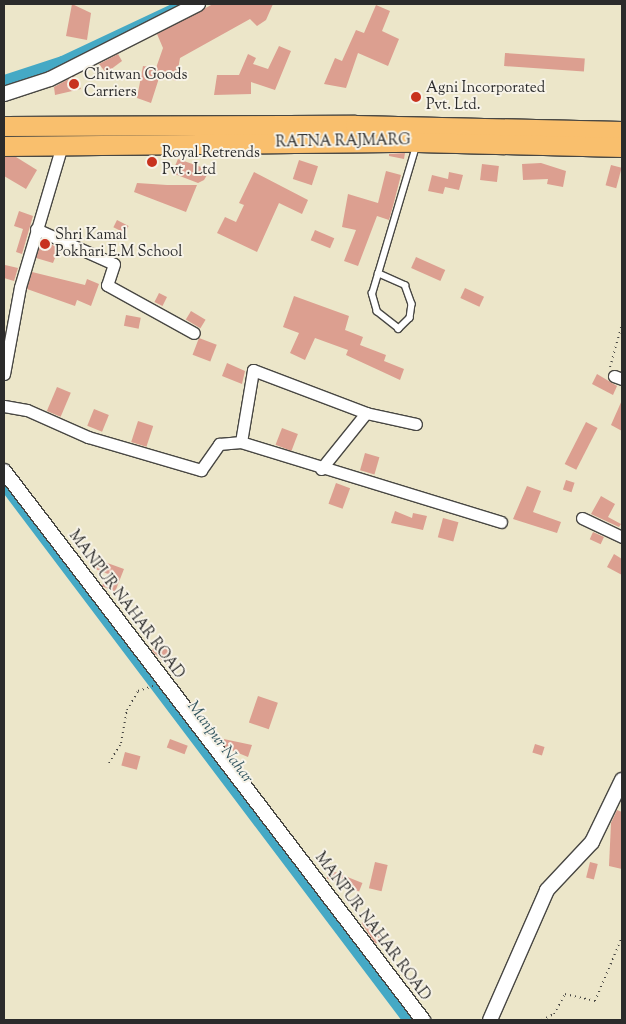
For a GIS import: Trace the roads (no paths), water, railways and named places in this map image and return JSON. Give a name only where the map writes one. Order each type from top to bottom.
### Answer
[{"type":"highway","name":"RATNA RAJMARG","points":[[4,126],[355,125],[622,131]]},
{"type":"highway","name":"RATNA RAJMARG","points":[[4,146],[418,142],[622,147]]},
{"type":"street","points":[[4,94],[50,79],[198,4]]},
{"type":"street","points":[[4,374],[36,229],[62,145]]},
{"type":"street","points":[[36,229],[114,264],[107,285],[194,333]]},
{"type":"street","points":[[240,442],[253,370],[366,412],[416,424]]},
{"type":"street","points":[[4,406],[27,410],[88,437],[201,470],[219,444],[240,442],[322,469],[501,522]]},
{"type":"street","points":[[322,469],[366,412]]},
{"type":"street","name":"MANPUR NAHAR ROAD","points":[[4,471],[423,1020]]},
{"type":"street","points":[[582,518],[622,537]]},
{"type":"street","points":[[490,1020],[547,890],[592,842],[622,780]]},
{"type":"lane","points":[[378,274],[405,285],[412,304],[410,318],[399,329],[377,312],[372,294],[378,274],[418,142]]},
{"type":"waterway","points":[[4,80],[62,61],[183,4]]},
{"type":"waterway","name":"Manpur Nahar","points":[[4,485],[408,1020]]},
{"type":"place","name":"Chitwan Goods Carriers","points":[[74,84]]},
{"type":"place","name":"Agni Incorporated Pvt. Ltd.","points":[[416,97]]},
{"type":"place","name":"Royal Retrends Pvt . Ltd","points":[[152,162]]},
{"type":"place","name":"Shri Kamal Pokhari E.M School","points":[[45,244]]}]
